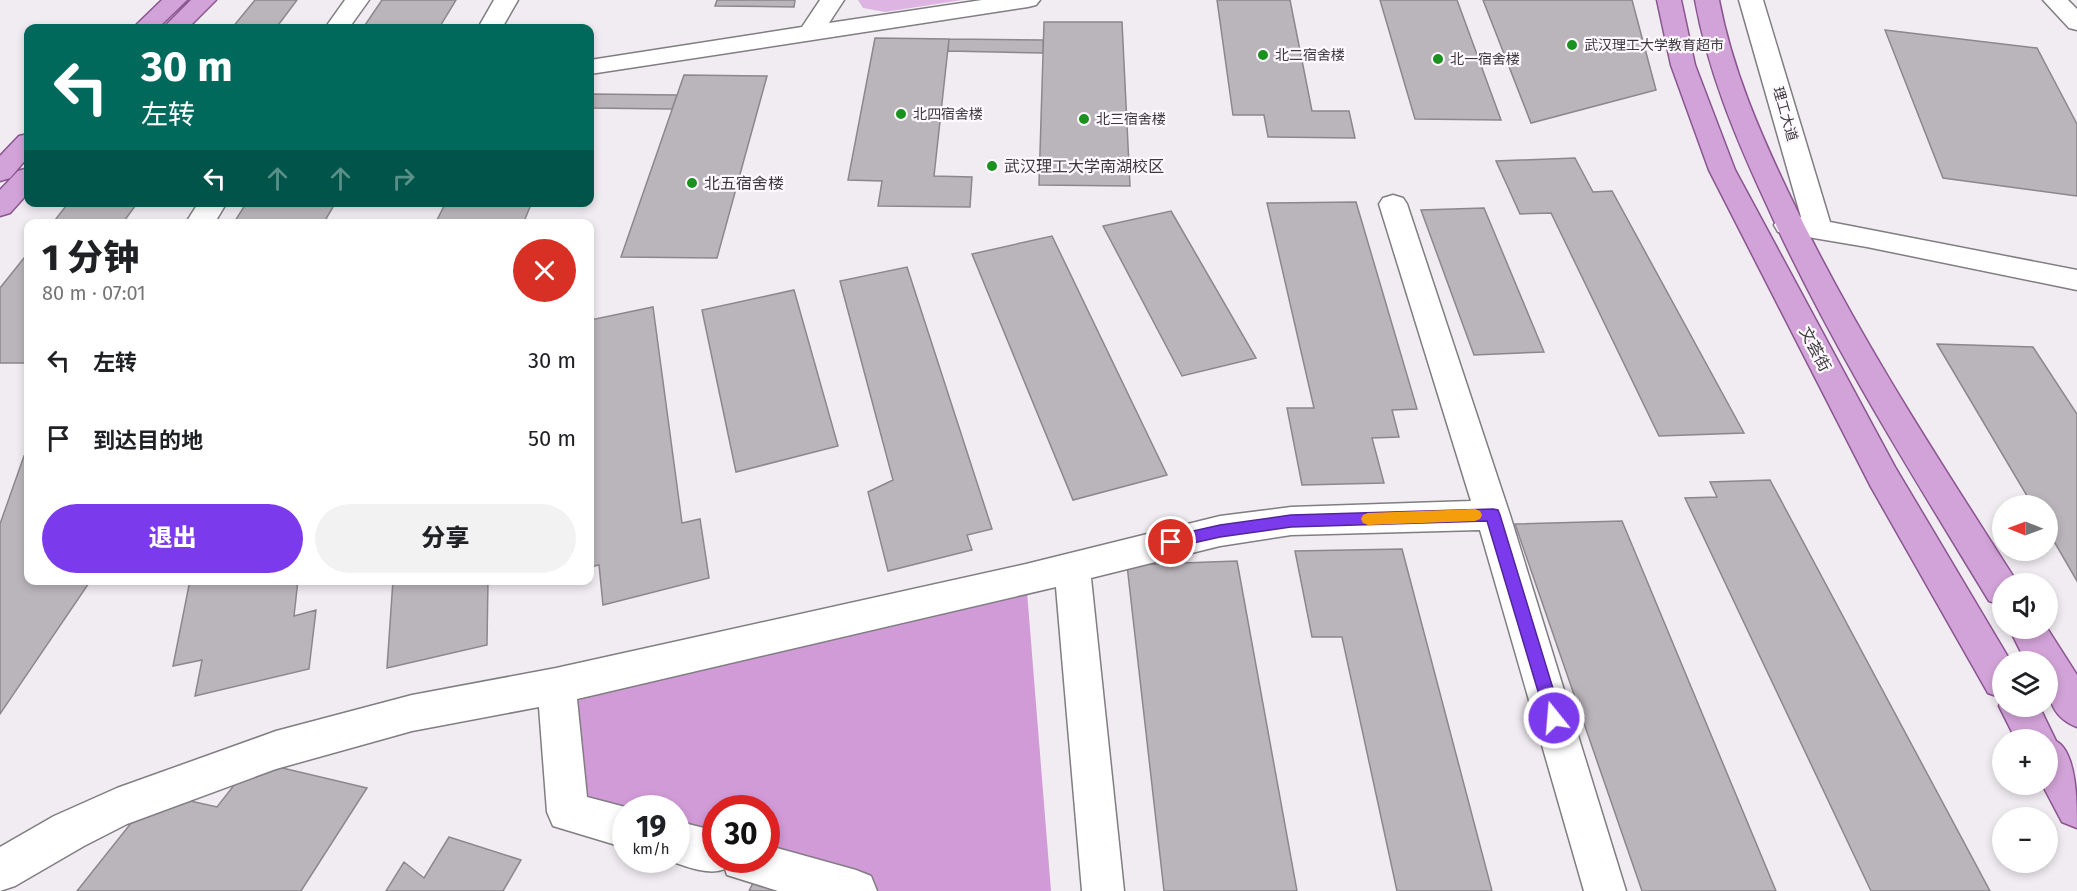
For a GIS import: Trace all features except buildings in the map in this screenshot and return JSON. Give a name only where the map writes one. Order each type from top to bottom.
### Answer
[{"type":"main road","points":[[149,24],[175,0]]},
{"type":"main road","points":[[179,24],[204,0]]},
{"type":"main road","name":"文荟街","points":[[1670,0],[1683,65],[1722,170],[1883,477],[1992,664]]},
{"type":"main road","points":[[1707,0],[1725,73],[1736,106],[1788,225],[1879,394],[1992,574]]},
{"type":"main road","points":[[0,172],[24,146]]},
{"type":"main road","points":[[0,207],[24,181]]},
{"type":"main road","points":[[2058,679],[2077,709]]},
{"type":"main road","points":[[2058,775],[2077,808]]},
{"type":"street","points":[[340,24],[357,0]]},
{"type":"street","points":[[492,24],[506,0]]},
{"type":"street","points":[[810,34],[832,0]]},
{"type":"street","points":[[594,66],[1028,0]]},
{"type":"street","name":"理工大道","points":[[1751,0],[1818,229]]},
{"type":"street","points":[[2055,0],[2077,23]]},
{"type":"street","points":[[2063,0],[2077,3]]},
{"type":"street","points":[[1393,204],[1493,515],[1605,891]]},
{"type":"street","points":[[1788,225],[2077,280]]},
{"type":"street","points":[[0,871],[69,831],[117,808],[276,750],[412,713],[556,686],[1072,567],[1191,537],[1251,526],[1291,521],[1493,515]]},
{"type":"street","points":[[1072,567],[1103,891]]},
{"type":"street","points":[[556,686],[568,812],[612,824]]},
{"type":"street","points":[[780,870],[856,891]]},
{"type":"shaded area","points":[[858,0],[962,0],[885,12],[863,8]]},
{"type":"shaded area","points":[[1026,579],[1051,891],[856,891],[780,870],[780,795],[702,795],[702,849],[690,845],[690,795],[612,795],[612,810],[568,812],[556,686]]},
{"type":"slow traffic","points":[[1368,519],[1475,515]]},
{"type":"place","name":"武汉理工大学教育超市","points":[[1572,45]]},
{"type":"place","name":"北二宿舍楼","points":[[1263,55]]},
{"type":"place","name":"北一宿舍楼","points":[[1438,59]]},
{"type":"place","name":"北四宿舍楼","points":[[901,114]]},
{"type":"place","name":"北三宿舍楼","points":[[1084,119]]},
{"type":"place","name":"武汉理工大学南湖校区","points":[[992,166]]},
{"type":"place","name":"北五宿舍楼","points":[[692,183]]},
{"type":"route","points":[[1171,542],[1220,531],[1291,521],[1493,515],[1554,718]]}]
